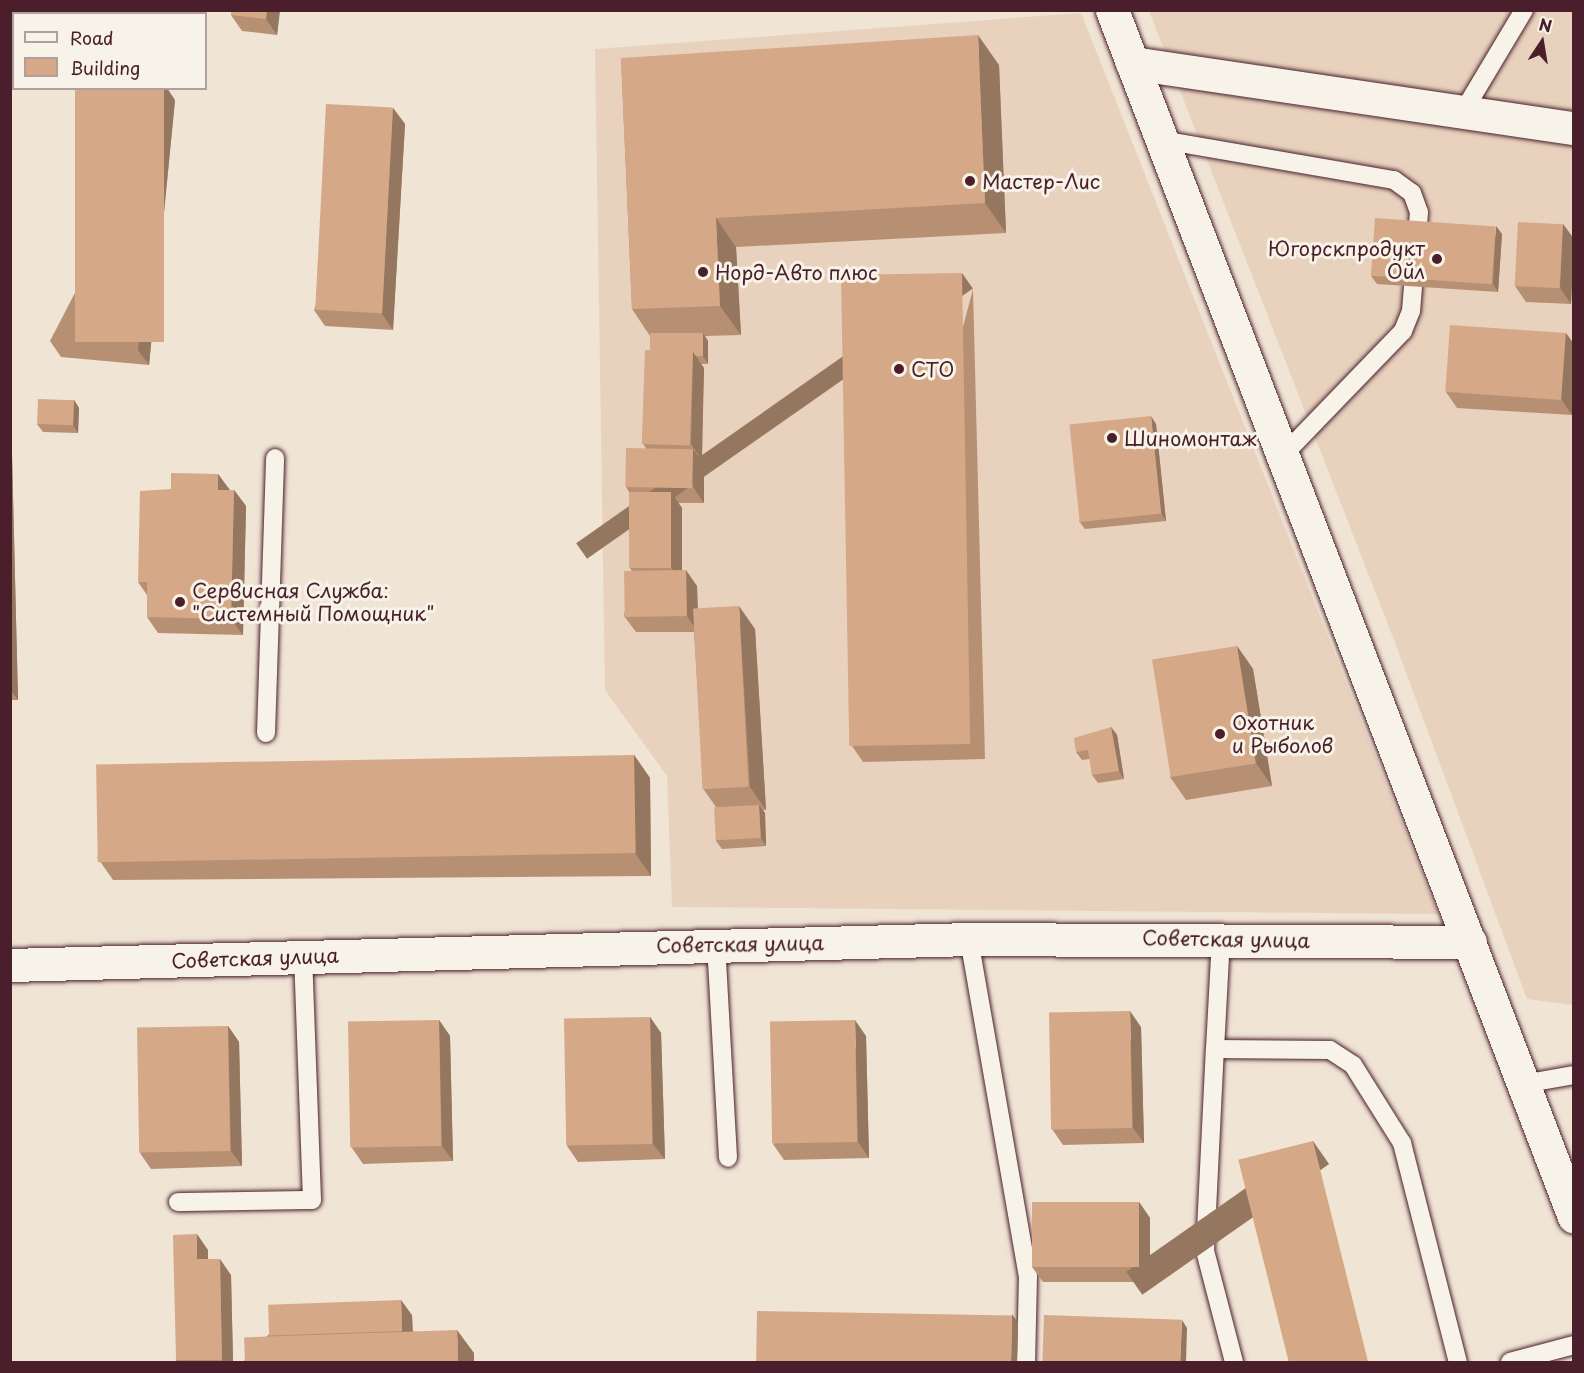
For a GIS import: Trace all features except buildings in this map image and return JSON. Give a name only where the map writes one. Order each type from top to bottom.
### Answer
[{"type":"street","points":[[1112,10],[1285,453],[1574,1217]]},
{"type":"street","points":[[1132,63],[1574,128]]},
{"type":"street","name":"Советская улица","points":[[10,965],[716,943],[969,939],[1470,942]]},
{"type":"lane","points":[[1463,112],[1524,10]]},
{"type":"lane","points":[[1162,140],[1394,180],[1412,193],[1419,212],[1412,311],[1403,331],[1285,453]]},
{"type":"lane","points":[[266,733],[275,458]]},
{"type":"lane","points":[[969,939],[1028,1276],[1026,1362]]},
{"type":"lane","points":[[1221,939],[1205,1251],[1234,1362]]},
{"type":"lane","points":[[716,943],[728,1158]]},
{"type":"lane","points":[[178,1202],[312,1200],[303,957]]},
{"type":"lane","points":[[1215,1049],[1330,1050],[1353,1065],[1402,1143],[1458,1362]]},
{"type":"lane","points":[[1523,1084],[1574,1075]]},
{"type":"lane","points":[[1510,1362],[1574,1345]]},
{"type":"shaded area","points":[[1149,11],[1573,11],[1573,1005],[1527,999],[1394,640]]},
{"type":"shaded area","points":[[1081,13],[1438,914],[672,907],[667,776],[605,690],[595,49]]},
{"type":"place","name":"Мастер-Лис","points":[[970,181]]},
{"type":"place","name":"Югорскпродукт Ойл","points":[[1437,259]]},
{"type":"place","name":"Норд-Авто плюс","points":[[703,272]]},
{"type":"place","name":"СТО","points":[[899,369]]},
{"type":"place","name":"Шиномонтаж","points":[[1112,438]]},
{"type":"place","name":"Сервисная Служба: \"Системный Помощник\"","points":[[180,602]]},
{"type":"place","name":"Охотник и Рыболов","points":[[1220,734]]}]
